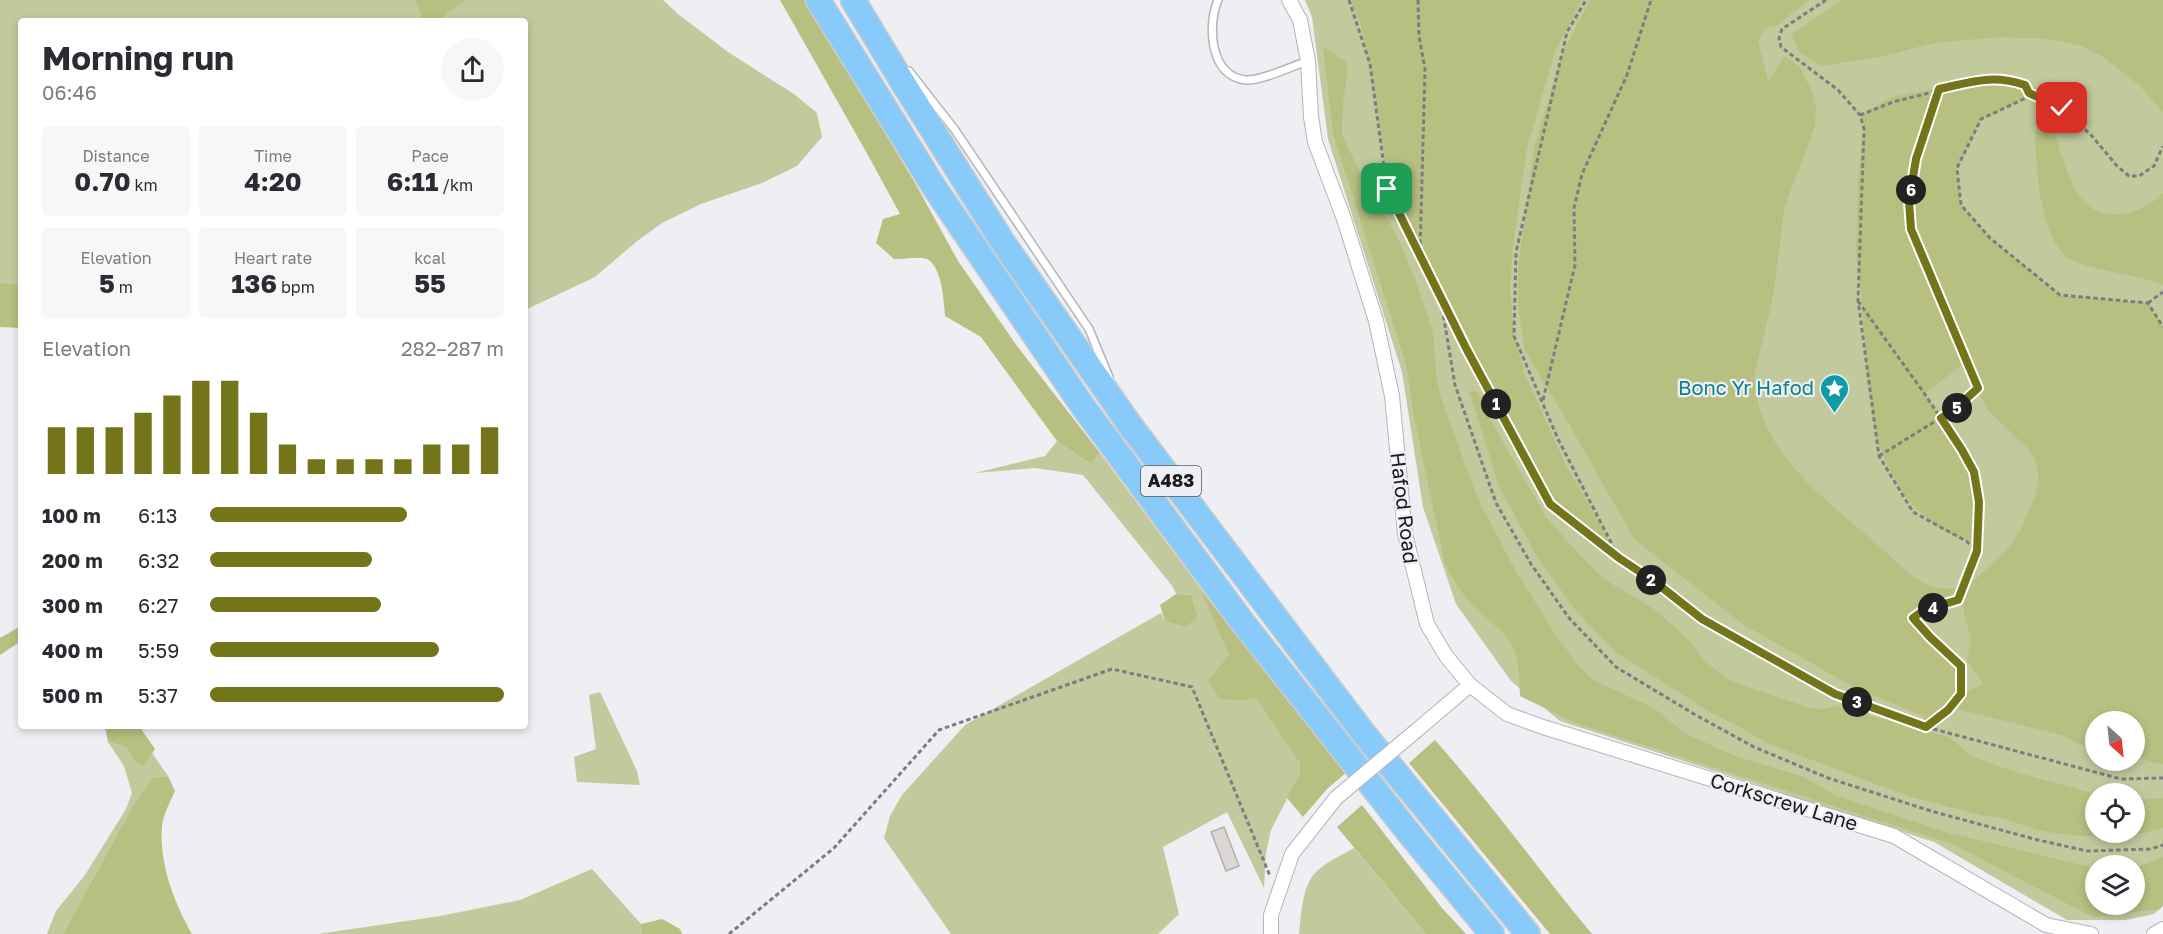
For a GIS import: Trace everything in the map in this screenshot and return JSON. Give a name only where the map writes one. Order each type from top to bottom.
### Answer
[{"type":"highway","name":"A483","points":[[818,0],[934,187],[1084,408],[1244,624],[1492,934]]},
{"type":"highway","name":"A483","points":[[854,2],[1002,241],[1130,425],[1361,729],[1528,934]]},
{"type":"street","name":"Hafod Road","points":[[1289,0],[1300,20],[1308,61],[1311,117],[1315,142],[1344,219],[1376,321],[1392,396],[1405,534],[1415,581],[1427,624],[1446,656],[1470,685]]},
{"type":"street","points":[[1271,934],[1271,915],[1292,854],[1336,798],[1470,685]]},
{"type":"street","name":"Corkscrew Lane","points":[[1470,685],[1507,714],[1543,727],[1894,836],[2046,925],[2091,934]]},
{"type":"street","points":[[2154,934],[2163,929]]},
{"type":"lane","points":[[1218,0],[1212,18],[1212,38],[1219,61],[1230,73],[1249,80],[1308,61]]},
{"type":"lane","points":[[854,2],[898,57]]},
{"type":"lane","points":[[905,66],[955,130],[1089,329],[1130,425]]},
{"type":"path","points":[[1349,0],[1370,64],[1387,189],[1440,296],[1550,504],[1702,619],[1835,694],[1926,727],[2121,779],[2163,778]]},
{"type":"path","points":[[1418,0],[1419,36],[1425,69],[1420,254]]},
{"type":"path","points":[[1586,0],[1567,32],[1516,252],[1514,336],[1558,439],[1619,558]]},
{"type":"path","points":[[1542,401],[1575,265],[1574,208],[1582,174],[1627,75],[1651,0]]},
{"type":"path","points":[[1826,0],[1782,29],[1779,38],[1781,47],[1838,90],[1860,115],[1864,129],[1858,300],[1879,456],[1913,512],[1966,541],[1977,551]]},
{"type":"path","points":[[1860,115],[1893,102],[1989,78],[2025,85],[2029,93],[2062,108],[2129,176],[2139,176],[2154,166],[2163,146]]},
{"type":"path","points":[[1879,456],[1955,409],[1978,388],[1911,229],[1909,201],[1916,159],[1939,89]]},
{"type":"path","points":[[2029,93],[2026,98],[1981,119],[1958,168],[1961,206],[1990,238],[2060,295],[2148,303],[2163,292]]},
{"type":"path","points":[[1440,296],[1455,385],[1496,502],[1531,564],[1569,618],[1616,667],[1754,747],[1828,778],[1943,814],[2087,851],[2151,849],[2163,845]]},
{"type":"path","points":[[1858,300],[1962,450],[1974,472],[1979,502],[1977,551],[1958,600],[1924,610],[1913,618],[1961,666],[1961,694],[1948,710],[1926,727]]},
{"type":"path","points":[[2148,303],[2163,327]]},
{"type":"path","points":[[729,934],[834,848],[939,730],[1112,669],[1192,687],[1278,895]]},
{"type":"green space","points":[[0,0],[663,0],[728,52],[794,94],[817,113],[822,137],[797,166],[762,183],[701,204],[662,223],[595,277],[528,309],[528,18],[18,18],[18,312],[0,314]]},
{"type":"green space","points":[[416,0],[467,0],[447,12],[442,18],[422,18]]},
{"type":"green space","points":[[780,0],[805,0],[915,183],[958,261],[1017,346],[1100,453],[1091,464],[1057,441],[981,337],[945,316],[939,276],[932,263],[920,258],[894,259],[876,243],[883,219],[900,214]]},
{"type":"green space","points":[[1305,0],[2163,0],[2163,906],[2154,914],[2126,920],[2067,920],[1934,842],[1560,721],[1511,681],[1456,604],[1423,507],[1402,372],[1328,139],[1312,17]]},
{"type":"green space","points":[[1350,0],[1582,0],[1555,51],[1527,148],[1513,245],[1510,289],[1514,334],[1524,372],[1565,463],[1614,549],[1591,537],[1569,518],[1528,462],[1512,435],[1456,313],[1404,219],[1387,172],[1361,26]]},
{"type":"green space","points":[[1590,0],[1809,0],[1775,27],[1769,26],[1758,41],[1768,81],[1785,56],[1800,67],[1812,92],[1816,108],[1815,126],[1784,209],[1773,297],[1755,372],[1757,399],[1766,424],[1779,448],[1815,490],[1920,581],[1939,589],[1963,587],[1960,594],[1913,618],[1916,625],[1957,660],[1964,674],[1948,710],[1935,723],[1925,722],[1923,716],[1852,686],[1744,625],[1634,539],[1525,351],[1518,307],[1518,269],[1534,149],[1562,54]]},
{"type":"green space","points":[[1842,0],[2163,0],[2163,112],[2139,85],[2103,57],[2082,46],[2049,39],[1999,37],[1934,43],[1879,57],[1821,66],[1798,51],[1792,34]]},
{"type":"green space","points":[[1323,47],[1347,62],[1342,134],[1358,169],[1398,238],[1417,285],[1433,332],[1437,382],[1441,398],[1477,497],[1513,566],[1553,631],[1579,666],[1593,680],[1654,708],[1686,734],[1735,756],[1804,777],[1837,796],[1949,833],[2085,866],[2085,913],[1952,844],[1578,724],[1520,696],[1518,663],[1511,644],[1500,630],[1468,600],[1445,564],[1413,412],[1407,367],[1333,134]]},
{"type":"green space","points":[[1989,78],[2025,85],[2029,93],[2026,98],[1981,120],[1957,168],[1961,206],[1990,238],[2060,295],[2148,303],[2163,327],[2163,764],[2145,759],[2145,711],[2085,711],[2085,746],[2065,736],[1957,709],[1955,697],[1983,684],[1967,660],[1971,641],[1961,600],[1969,585],[2005,552],[2021,529],[2036,494],[2039,480],[2035,459],[2028,449],[1987,409],[1977,390],[1967,361],[1925,393],[1970,461],[1977,481],[1979,521],[1977,551],[1966,541],[1936,527],[1912,504],[1885,460],[1876,437],[1867,380],[1856,254],[1858,180],[1864,127],[1860,115],[1892,97]]},
{"type":"green space","points":[[2040,126],[2049,129],[2055,136],[2069,175],[2080,197],[2099,212],[2122,214],[2133,212],[2154,201],[2163,193],[2163,285],[2078,263],[2065,255],[2055,242],[2048,226],[2039,188],[2035,137],[2036,129]]},
{"type":"green space","points":[[0,284],[18,285],[18,328],[0,327]]},
{"type":"green space","points":[[1469,391],[1478,392],[1488,416],[1547,518],[1575,550],[1604,579],[1654,609],[1686,637],[1705,661],[1728,680],[1809,708],[1823,709],[1836,706],[1949,737],[1977,758],[2012,771],[2085,791],[2085,835],[2043,831],[1911,797],[1769,744],[1710,712],[1617,653],[1576,611],[1536,555],[1499,486]]},
{"type":"green space","points":[[1057,441],[1091,464],[1100,453],[1228,625],[1202,594],[1325,770],[1287,799],[1271,830],[1266,853],[1264,888],[1227,812],[1163,847],[1179,914],[1158,934],[951,934],[884,838],[890,816],[902,795],[965,725],[1161,613],[1165,621],[1191,595],[1176,594],[1173,587],[1083,475],[1035,468],[975,473],[1045,456]]},
{"type":"green space","points":[[1201,591],[1347,772],[1327,789],[1303,817],[1287,798],[1300,773],[1300,763],[1256,698],[1220,699],[1208,680],[1229,655]]},
{"type":"green space","points":[[1176,594],[1191,595],[1197,617],[1186,627],[1165,621],[1160,605]]},
{"type":"green space","points":[[18,628],[18,643],[0,655],[0,638]]},
{"type":"green space","points":[[600,692],[637,771],[640,785],[577,782],[574,757],[596,749],[589,695]]},
{"type":"green space","points":[[106,729],[141,729],[155,749],[143,767],[135,762],[126,747],[108,742]]},
{"type":"green space","points":[[1435,740],[1592,934],[1550,934],[1409,763]]},
{"type":"green space","points":[[108,742],[126,747],[135,762],[143,767],[152,753],[168,776],[152,778],[132,807],[63,934],[47,934],[56,911],[85,875],[126,809],[132,793],[124,766]]},
{"type":"green space","points":[[168,776],[175,791],[163,822],[165,868],[179,909],[192,934],[63,934],[132,807],[152,778]]},
{"type":"green space","points":[[2163,798],[2163,828],[2145,833],[2145,799]]},
{"type":"green space","points":[[1362,805],[1442,908],[1466,934],[1426,934],[1337,827]]},
{"type":"green space","points":[[1354,848],[1426,934],[1299,934],[1303,903],[1310,880],[1323,866]]},
{"type":"green space","points":[[2163,857],[2163,905],[2160,909],[2145,911],[2145,864]]},
{"type":"green space","points":[[592,869],[650,934],[318,934],[440,916],[520,900]]},
{"type":"green space","points":[[662,919],[680,929],[682,934],[642,934],[641,924]]},
{"type":"building","points":[[1224,827],[1239,866],[1226,871],[1211,832]]},
{"type":"place","name":"Bonc Yr Hafod","points":[[1835,414]]},
{"type":"route","points":[[1387,189],[1467,350],[1550,504],[1702,619],[1835,694],[1926,727],[1948,710],[1961,694],[1961,666],[1913,618],[1924,610],[1958,600],[1977,551],[1979,502],[1974,472],[1941,418],[1955,409],[1978,388],[1911,229],[1909,201],[1916,159],[1939,89],[1989,78],[2015,82],[2025,85],[2029,93],[2062,108]]}]
